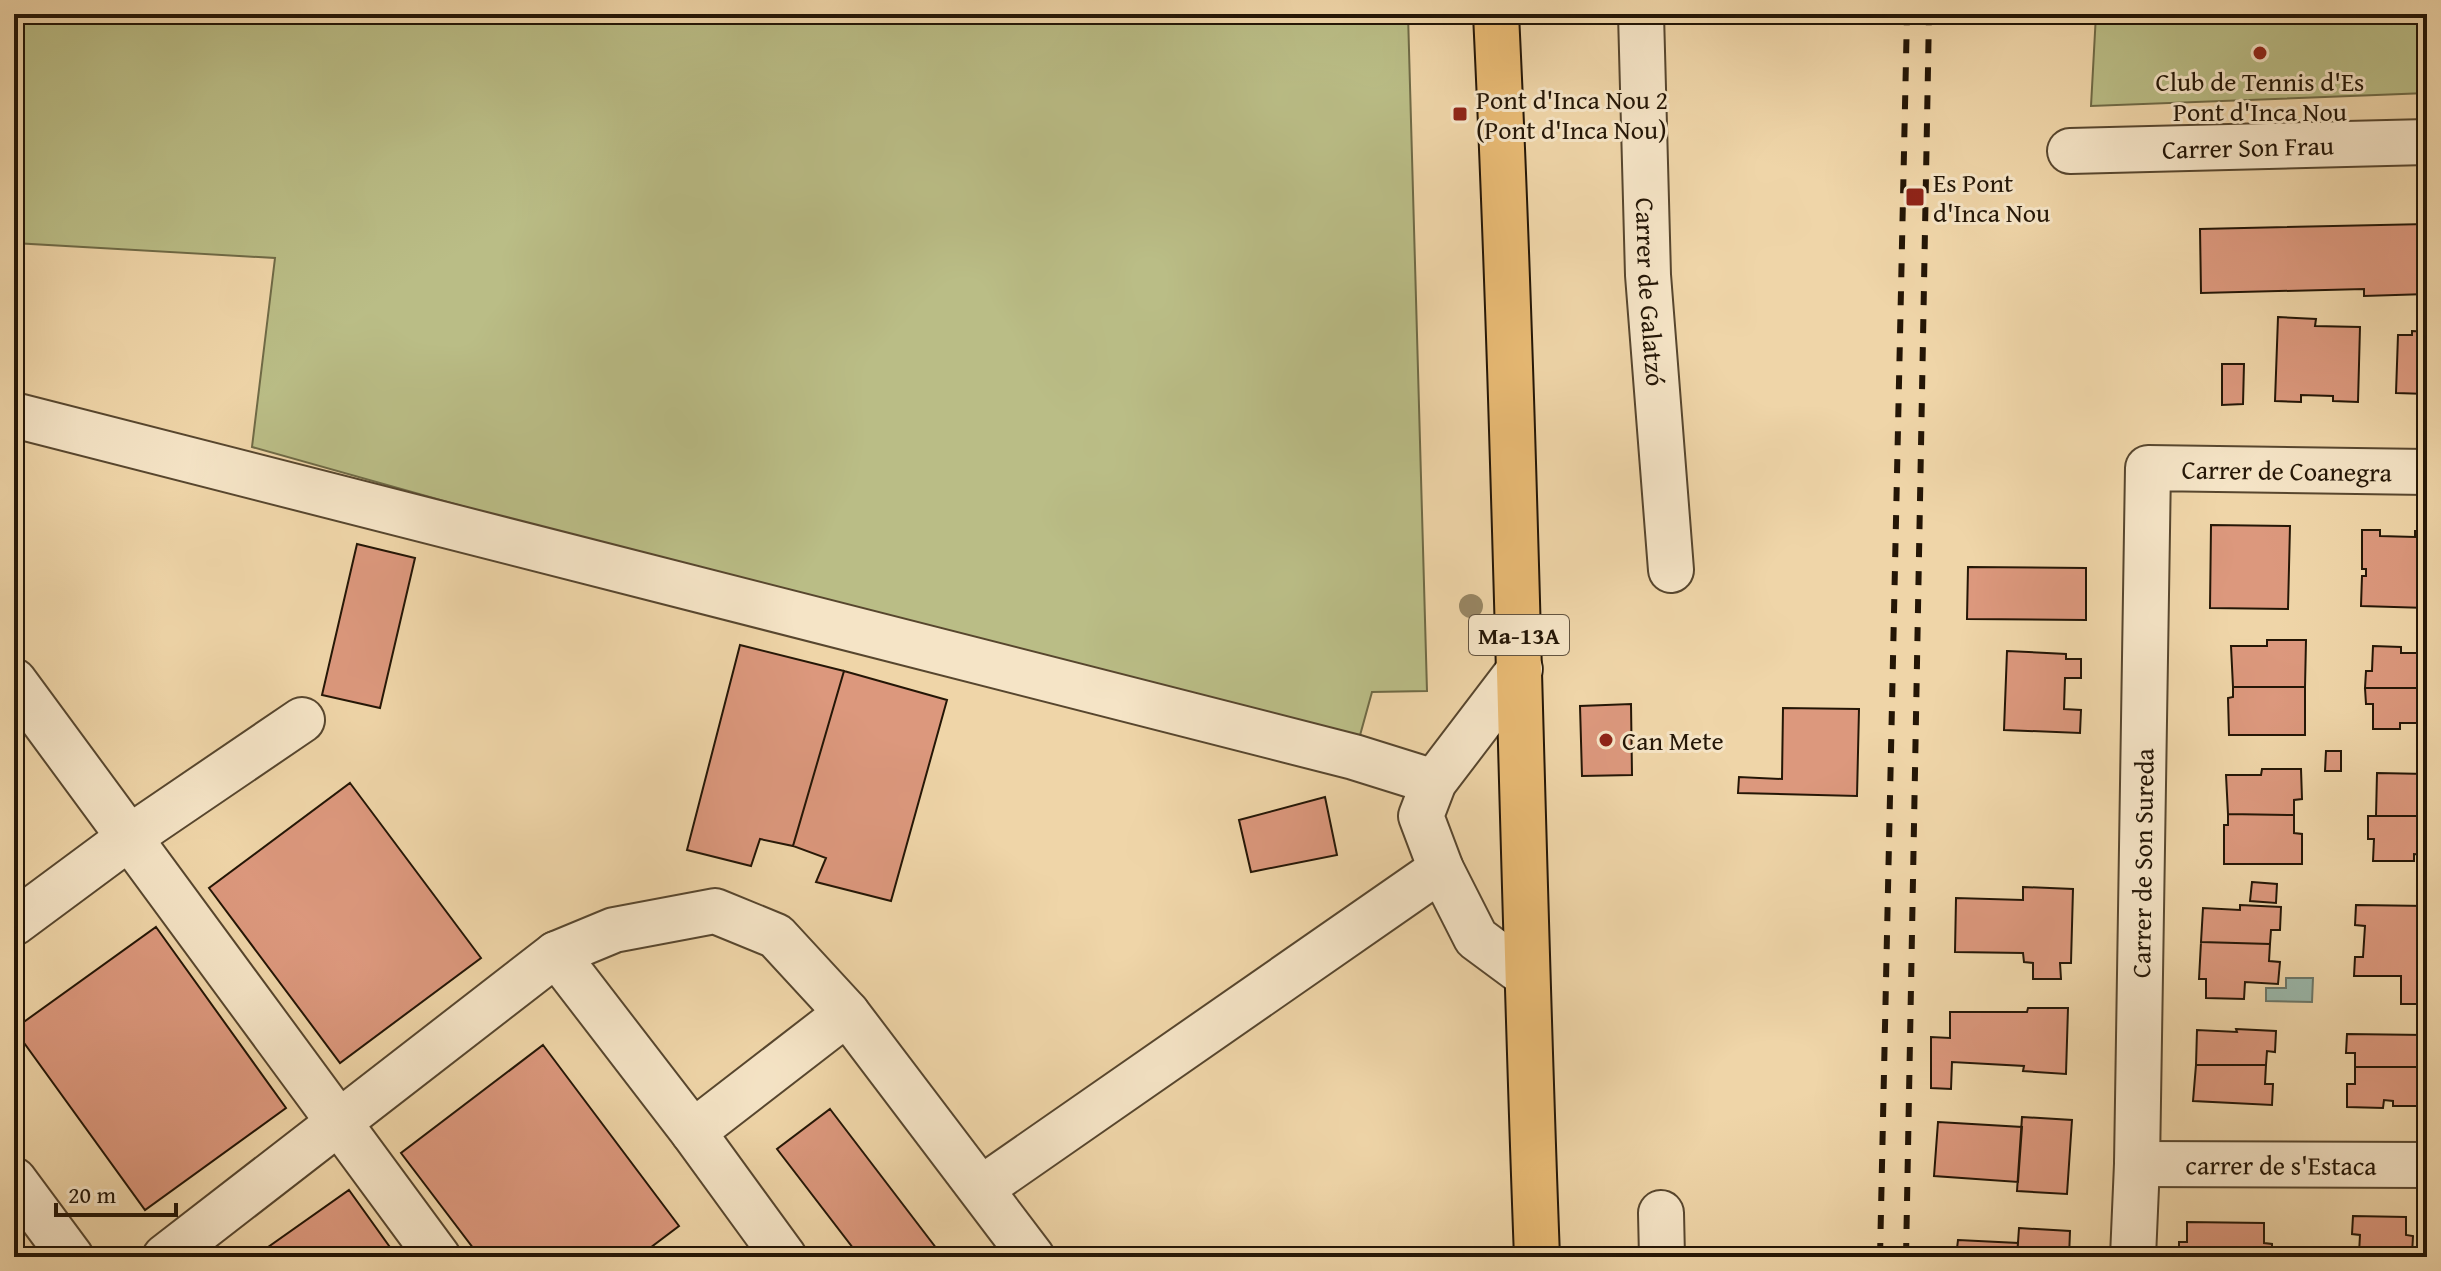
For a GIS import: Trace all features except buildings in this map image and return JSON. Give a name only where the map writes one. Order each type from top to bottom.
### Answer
[{"type":"main road","name":"Ma-13A","points":[[1496,14],[1537,1257]]},
{"type":"street","name":"Carrer de Galatzó","points":[[1641,14],[1648,275],[1671,570]]},
{"type":"street","name":"Carrer Son Frau","points":[[2070,151],[2427,142]]},
{"type":"street","points":[[14,415],[1339,753],[1434,782]]},
{"type":"street","name":"Carrer de Coanegra","points":[[2148,468],[2427,472]]},
{"type":"street","name":"Carrer de Son Sureda","points":[[2133,1257],[2148,468]]},
{"type":"street","points":[[1520,669],[1434,782],[1421,816],[1441,869],[1476,938],[1526,975]]},
{"type":"street","points":[[14,681],[438,1257]]},
{"type":"street","points":[[14,923],[130,837],[302,720]]},
{"type":"street","points":[[982,1188],[1441,869]]},
{"type":"street","points":[[165,1257],[556,954],[614,930],[715,911],[776,936],[847,1013],[1032,1257]]},
{"type":"street","points":[[556,954],[693,1132],[783,1257]]},
{"type":"street","points":[[693,1132],[847,1013]]},
{"type":"street","name":"carrer de s'Estaca","points":[[2137,1164],[2427,1165]]},
{"type":"street","points":[[14,1180],[71,1257]]},
{"type":"street","points":[[1661,1213],[1662,1257]]},
{"type":"green space","points":[[14,14],[1408,14],[1427,691],[1372,692],[1354,757],[252,447],[275,258],[14,243]]},
{"type":"green space","name":"Club de Tennis d'Es Pont d'Inca Nou","points":[[2096,14],[2427,14],[2427,93],[2091,106]]},
{"type":"shaded area","points":[[2286,978],[2313,978],[2312,1002],[2266,1001],[2266,988],[2286,988]]},
{"type":"railway","points":[[1880,1257],[1907,14]]},
{"type":"railway","points":[[1906,1257],[1929,14]]},
{"type":"place","name":"Club de Tennis d'Es Pont d'Inca Nou","points":[[2260,53]]},
{"type":"place","name":"Pont d'Inca Nou 2 (Pont d'Inca Nou)","points":[[1460,114]]},
{"type":"place","name":"Es Pont d'Inca Nou","points":[[1915,197]]},
{"type":"place","name":"Can Mete","points":[[1606,740]]}]
